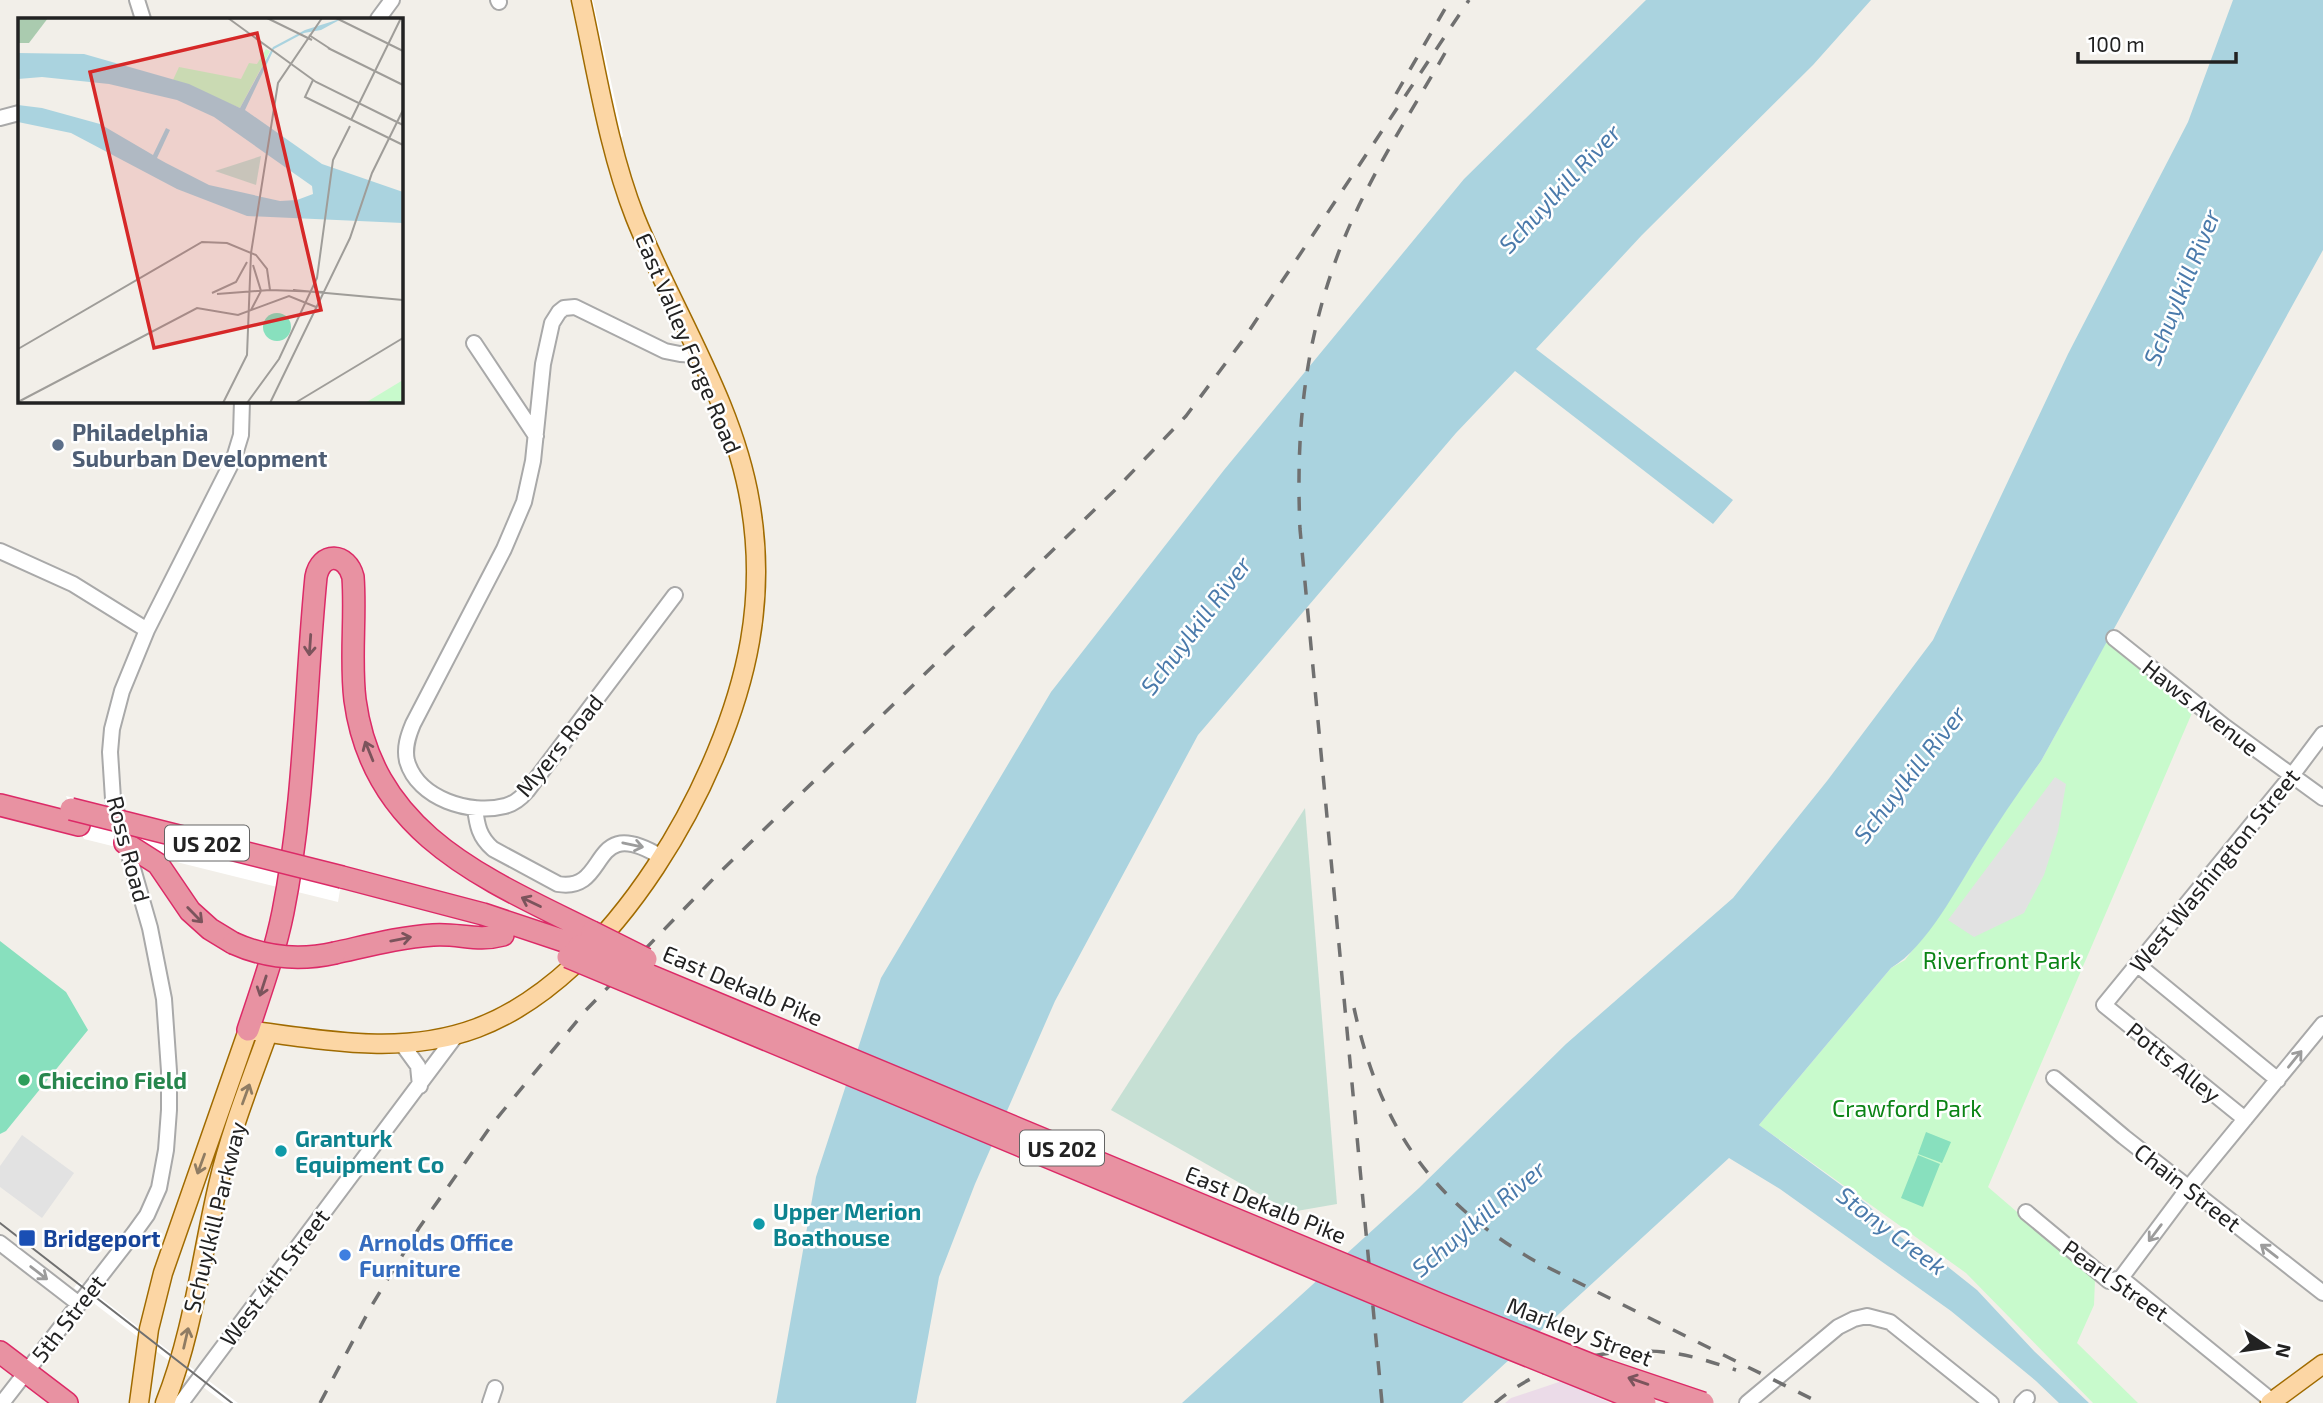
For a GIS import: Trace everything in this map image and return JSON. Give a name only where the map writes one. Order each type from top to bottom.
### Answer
[{"type":"highway","points":[[258,1031],[287,890],[297,812],[316,577],[319,567],[332,558],[344,561],[354,577],[352,661],[358,719],[371,758],[397,803],[433,843],[459,862],[504,888],[580,945]]},
{"type":"highway","name":"East Dekalb Pike","points":[[0,792],[75,817],[341,884],[483,914],[674,973],[685,989],[1434,1310]]},
{"type":"highway","name":"East Dekalb Pike","points":[[0,805],[75,817]]},
{"type":"highway","points":[[125,844],[158,864],[190,911],[210,929],[233,943],[261,954],[291,958],[335,953],[432,935],[486,940],[503,935]]},
{"type":"highway","name":"East Dekalb Pike","points":[[341,884],[503,935],[580,945],[1434,1310]]},
{"type":"highway","name":"Markley Street","points":[[1434,1310],[1646,1403]]},
{"type":"highway","name":"Markley Street","points":[[1434,1310],[1703,1403]]},
{"type":"highway","points":[[0,1352],[67,1403]]},
{"type":"main road","name":"East Valley Forge Road","points":[[258,1031],[348,1043],[402,1044],[457,1034],[510,1013],[559,981],[604,935],[661,857],[692,802],[727,722],[746,662],[756,589],[755,538],[747,483],[731,430],[636,220],[613,144],[581,1]]},
{"type":"main road","name":"Schuylkill Parkway","points":[[138,1401],[149,1329],[163,1273],[258,1031]]},
{"type":"main road","name":"Schuylkill Parkway","points":[[165,1403],[186,1338],[219,1180],[258,1031]]},
{"type":"main road","points":[[2271,1402],[2323,1364]]},
{"type":"street","points":[[137,0],[143,18]]},
{"type":"street","points":[[379,18],[392,0]]},
{"type":"street","points":[[0,118],[18,113]]},
{"type":"street","points":[[661,857],[639,844],[618,843],[608,849],[579,883],[565,886],[558,884],[485,842],[478,828],[475,808],[441,799],[426,789],[408,763],[407,739],[515,525],[530,481],[546,348],[555,317],[564,308],[575,307],[665,351],[698,355]]},
{"type":"street","points":[[474,343],[536,436]]},
{"type":"street","name":"Ross Road","points":[[134,1233],[154,1202],[163,1172],[169,1111],[169,1071],[164,999],[158,963],[142,895],[113,799],[110,752],[112,729],[122,691],[147,630],[234,458],[241,435],[242,402]]},
{"type":"street","points":[[0,551],[74,584],[147,630]]},
{"type":"street","name":"Myers Road","points":[[475,808],[506,806],[517,801],[527,791],[675,595]]},
{"type":"street","name":"Haws Avenue","points":[[2114,638],[2224,726],[2323,798]]},
{"type":"street","name":"West Washington Street","points":[[2104,1005],[2323,734]]},
{"type":"street","points":[[2138,965],[2278,1080]]},
{"type":"street","name":"Potts Alley","points":[[2104,1005],[2245,1119]]},
{"type":"street","points":[[2121,1278],[2189,1187],[2323,1024]]},
{"type":"street","name":"West 4th Street","points":[[181,1403],[457,1034]]},
{"type":"street","points":[[402,1044],[418,1066],[420,1086]]},
{"type":"street","name":"Chain Street","points":[[2054,1078],[2323,1293]]},
{"type":"street","name":"Pearl Street","points":[[2026,1212],[2109,1281],[2121,1278],[2271,1402]]},
{"type":"street","name":"5th Street","points":[[2,1403],[134,1233]]},
{"type":"street","points":[[0,1243],[79,1304]]},
{"type":"street","points":[[1747,1403],[1838,1327],[1867,1316],[1890,1322],[1991,1403]]},
{"type":"street","points":[[490,1403],[495,1388]]},
{"type":"shaded area","points":[[2055,777],[2066,784],[2058,831],[2044,875],[2024,913],[1974,937],[1948,920]]},
{"type":"shaded area","points":[[22,1135],[74,1173],[42,1218],[0,1187],[0,1166]]},
{"type":"shaded area","points":[[1562,1381],[1610,1403],[1505,1403],[1511,1398]]},
{"type":"green space","points":[[2107,640],[2192,713],[1988,1187],[2095,1279],[2094,1305],[2077,1343],[2138,1403],[2093,1403],[1966,1273],[1759,1125],[1891,968],[1905,960],[1940,915],[2009,805],[2041,761]]},
{"type":"green space","points":[[1305,808],[1337,1204],[1291,1212],[1111,1110]]},
{"type":"green space","name":"Chiccino Field","points":[[0,941],[66,992],[88,1030],[6,1131],[0,1134]]},
{"type":"green space","points":[[1926,1132],[1951,1142],[1942,1163],[1918,1154]]},
{"type":"green space","points":[[1918,1155],[1940,1164],[1923,1207],[1901,1198]]},
{"type":"water","name":"Schuylkill River","points":[[1646,0],[1871,0],[1813,65],[1642,235],[1536,349],[1733,500],[1713,524],[1515,371],[1456,433],[1198,735],[1055,1001],[975,1184],[939,1277],[916,1403],[776,1403],[816,1177],[881,978],[1051,692],[1224,470],[1464,179]]},
{"type":"water","points":[[2233,0],[2323,0],[2323,250],[2041,761],[1929,931],[1917,946],[1891,968],[1759,1125],[1867,1204],[1915,1248],[1938,1259],[1977,1290],[2034,1351],[2089,1403],[2059,1403],[1951,1311],[1780,1189],[1729,1158],[1462,1403],[1182,1403],[1419,1188],[1566,1044],[1733,898],[1827,781],[1933,640],[2068,354],[2188,122]]},
{"type":"pier","points":[[583,0],[593,0],[623,136],[604,152],[572,9]]},
{"type":"pier","points":[[66,796],[344,866],[338,902],[84,839]]},
{"type":"pier","points":[[79,1281],[238,1403],[224,1403],[74,1288]]},
{"type":"tram line","points":[[0,1223],[232,1403]]},
{"type":"railway","points":[[1396,94],[1450,0]]},
{"type":"railway","points":[[320,1403],[372,1305],[419,1228],[493,1123],[586,1010],[718,874],[1115,490],[1186,416],[1243,340],[1469,0]]},
{"type":"railway","points":[[1382,1403],[1300,529],[1299,463],[1308,366],[1332,271],[1369,186],[1445,53]]},
{"type":"railway","points":[[1354,1008],[1378,1089],[1395,1124],[1438,1185],[1466,1212],[1535,1261],[1820,1403]]},
{"type":"railway","points":[[1495,1403],[1532,1378],[1596,1355],[1641,1351],[1672,1353],[1736,1370]]},
{"type":"place","name":"Philadelphia Suburban Development","points":[[58,445]]},
{"type":"place","name":"Chiccino Field","points":[[24,1080]]},
{"type":"place","name":"Granturk Equipment Co","points":[[281,1151]]},
{"type":"place","name":"Upper Merion Boathouse","points":[[759,1224]]},
{"type":"place","name":"Bridgeport","points":[[27,1238]]},
{"type":"place","name":"Arnolds Office Furniture","points":[[345,1255]]},
{"type":"park label","name":"Riverfront Park","points":[[2002,960]]},
{"type":"park label","name":"Crawford Park","points":[[1907,1108]]},
{"type":"water label","name":"Stony Creek","points":[[1892,1230]]}]
